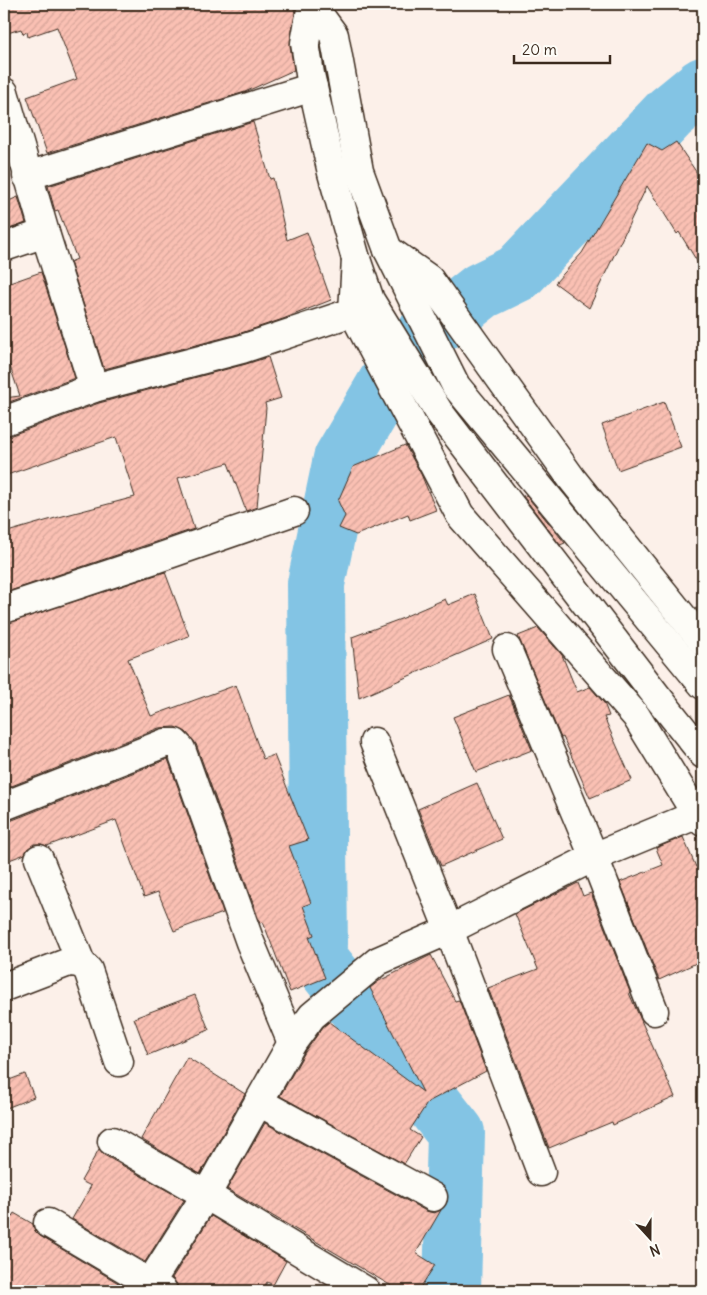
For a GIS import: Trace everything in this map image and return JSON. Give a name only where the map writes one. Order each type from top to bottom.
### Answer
[{"type":"street","points":[[48,1223],[152,1288],[292,1043],[312,1016],[378,961],[449,930],[594,857],[701,816],[636,716],[460,515],[413,428],[361,313],[356,259],[332,173],[313,87],[306,43],[312,5]]},
{"type":"street","points":[[312,5],[334,35],[360,171],[388,250],[493,368],[572,479],[703,642]]},
{"type":"street","points":[[28,176],[313,87]]},
{"type":"street","points":[[4,92],[45,233],[94,388]]},
{"type":"street","points":[[4,247],[45,233]]},
{"type":"street","points":[[417,284],[456,386],[703,685]]},
{"type":"street","points":[[4,421],[94,388],[242,349],[361,313]]},
{"type":"street","points":[[361,313],[703,754]]},
{"type":"street","points":[[4,609],[156,559],[294,510]]},
{"type":"street","points":[[507,649],[594,857],[654,1011]]},
{"type":"street","points":[[374,742],[449,930],[541,1172]]},
{"type":"street","points":[[4,806],[165,743],[175,743],[181,750],[250,942],[292,1043]]},
{"type":"street","points":[[39,859],[81,963],[88,970],[120,1062]]},
{"type":"street","points":[[4,987],[69,962],[81,963]]},
{"type":"street","points":[[260,1102],[433,1197]]},
{"type":"street","points":[[112,1141],[366,1291]]},
{"type":"building","points":[[4,4],[293,4],[295,13],[290,45],[294,70],[245,92],[47,153],[27,97],[77,79],[57,27],[28,37],[27,32],[23,34],[21,29],[4,34]]},
{"type":"building","points":[[253,122],[270,179],[273,178],[287,240],[307,232],[331,300],[238,334],[104,369],[70,262],[77,259],[58,210],[55,211],[48,186]]},
{"type":"building","points":[[676,142],[703,182],[703,271],[647,186],[589,308],[555,283],[582,253],[647,143],[662,151]]},
{"type":"building","points":[[18,197],[26,223],[4,231],[4,203]]},
{"type":"building","points":[[41,272],[75,378],[4,404],[4,398],[20,396],[4,349],[4,285]]},
{"type":"building","points":[[268,357],[281,398],[265,403],[257,507],[246,511],[228,463],[178,478],[194,529],[4,593],[4,533],[135,497],[116,437],[4,476],[4,436],[9,436],[99,403]]},
{"type":"building","points":[[664,402],[681,447],[618,470],[602,425]]},
{"type":"building","points":[[405,445],[421,474],[436,510],[410,520],[408,514],[356,535],[339,528],[345,516],[338,501],[353,467]]},
{"type":"building","points":[[526,495],[565,543],[560,545],[523,496]]},
{"type":"building","points":[[165,572],[189,636],[128,659],[151,716],[236,685],[263,759],[274,755],[308,840],[289,846],[311,903],[303,906],[314,935],[309,937],[325,978],[290,992],[263,922],[260,923],[196,744],[186,732],[175,727],[159,728],[4,789],[4,624]]},
{"type":"building","points":[[475,594],[493,639],[359,698],[352,637],[406,617],[445,599],[448,605]]},
{"type":"building","points":[[538,628],[562,655],[577,692],[590,687],[604,703],[609,716],[604,717],[632,780],[590,798],[563,737],[561,738],[518,636]]},
{"type":"building","points":[[509,695],[532,750],[476,772],[453,717]]},
{"type":"building","points":[[168,759],[223,913],[174,931],[158,892],[144,897],[116,820],[47,846],[34,844],[27,849],[25,854],[4,862],[4,821],[10,821]]},
{"type":"building","points":[[477,783],[502,839],[441,866],[418,809]]},
{"type":"building","points":[[683,837],[696,867],[703,865],[703,960],[659,980],[620,882],[663,865],[656,848]]},
{"type":"building","points":[[578,883],[583,896],[591,893],[629,993],[675,1097],[613,1125],[612,1122],[549,1148],[488,988],[538,969],[515,914]]},
{"type":"building","points":[[431,955],[455,1001],[459,1000],[486,1071],[428,1102],[410,1130],[421,1137],[404,1164],[280,1096],[305,1052],[323,1027],[329,1022],[423,1092],[370,988],[379,981]]},
{"type":"building","points":[[195,995],[209,1030],[148,1055],[134,1018]]},
{"type":"building","points":[[187,1057],[245,1094],[200,1174],[141,1139]]},
{"type":"building","points":[[25,1074],[34,1097],[4,1109],[4,1082]]},
{"type":"building","points":[[265,1123],[426,1211],[434,1213],[441,1210],[416,1253],[435,1265],[418,1291],[400,1291],[227,1189]]},
{"type":"building","points":[[99,1149],[104,1155],[184,1200],[145,1262],[72,1219],[91,1186],[81,1181]]},
{"type":"building","points":[[14,1213],[33,1224],[35,1231],[40,1236],[125,1287],[123,1291],[4,1291],[4,1230]]},
{"type":"building","points":[[211,1216],[286,1261],[273,1285],[267,1282],[262,1291],[179,1291],[177,1284],[172,1278]]},
{"type":"waterway","points":[[452,1291],[456,1133],[319,959],[316,584],[342,459],[406,350],[481,291],[518,273],[670,113],[703,86]]}]
